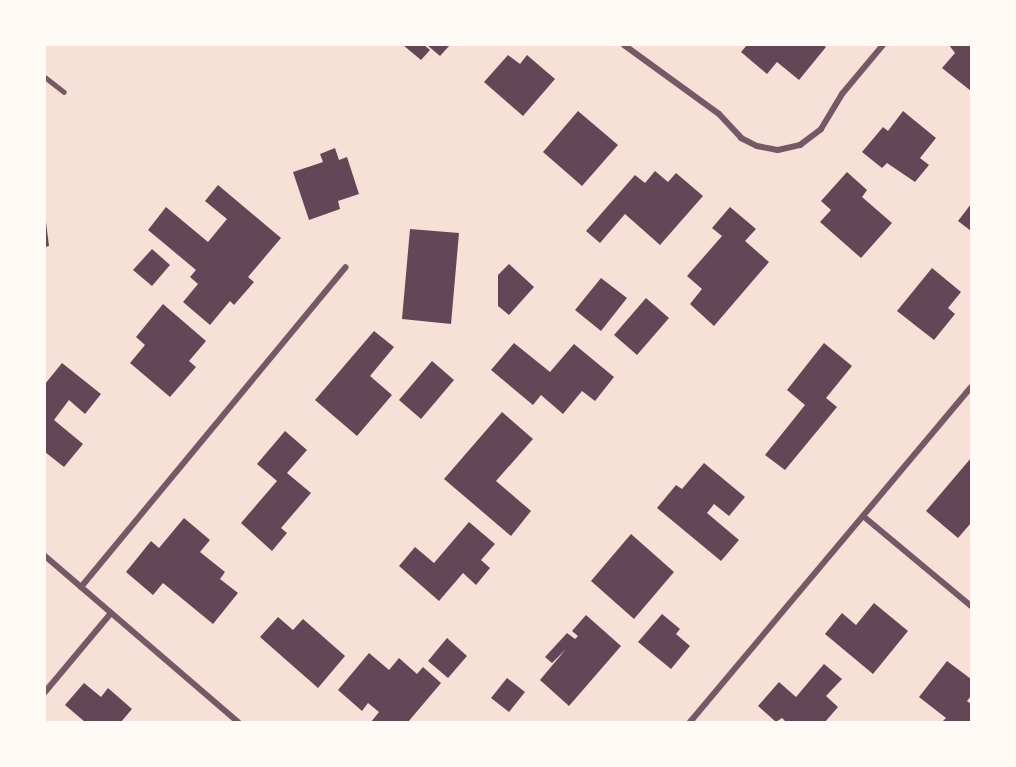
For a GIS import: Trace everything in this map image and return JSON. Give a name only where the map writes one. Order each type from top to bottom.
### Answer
[{"type":"street","points":[[624,45],[719,114],[741,138],[757,146],[778,150],[800,145],[821,129],[842,94],[883,45]]},
{"type":"street","points":[[81,587],[346,267]]},
{"type":"street","points":[[690,722],[971,387]]},
{"type":"street","points":[[863,516],[971,606]]},
{"type":"street","points":[[45,556],[238,722]]},
{"type":"street","points":[[45,692],[111,612]]},
{"type":"lane","points":[[45,77],[64,92]]},
{"type":"building","points":[[403,45],[424,45],[430,50],[421,60]]},
{"type":"building","points":[[427,45],[450,45],[440,56]]},
{"type":"building","points":[[747,45],[823,45],[826,47],[799,80],[777,62],[767,74],[741,52]]},
{"type":"building","points":[[949,45],[971,45],[971,91],[942,68],[955,53]]},
{"type":"building","points":[[508,55],[520,64],[527,55],[555,79],[523,116],[484,82]]},
{"type":"building","points":[[578,111],[618,145],[582,186],[543,152]]},
{"type":"building","points":[[903,111],[936,138],[920,158],[929,165],[915,182],[887,163],[882,168],[862,152],[883,127],[888,131]]},
{"type":"building","points":[[335,148],[339,160],[347,157],[359,194],[338,201],[340,209],[309,220],[293,172],[323,162],[320,154]]},
{"type":"building","points":[[655,171],[668,182],[676,173],[703,196],[660,245],[625,214],[600,243],[586,231],[635,175],[645,183]]},
{"type":"building","points":[[847,172],[867,190],[862,197],[892,223],[861,258],[820,222],[831,210],[821,201]]},
{"type":"building","points":[[218,185],[281,238],[248,277],[254,282],[234,305],[230,301],[210,325],[183,302],[198,284],[190,277],[196,270],[148,230],[166,207],[208,242],[227,219],[205,201]]},
{"type":"building","points":[[971,204],[971,231],[958,221]]},
{"type":"building","points":[[730,207],[756,229],[745,241],[769,262],[714,326],[690,304],[702,289],[687,276],[722,236],[712,228]]},
{"type":"building","points":[[45,214],[49,246],[45,247]]},
{"type":"building","points":[[410,229],[459,233],[451,324],[402,319]]},
{"type":"building","points":[[152,249],[170,265],[152,286],[133,270]]},
{"type":"building","points":[[509,264],[534,287],[509,315],[498,306],[498,275]]},
{"type":"building","points":[[932,268],[961,292],[948,308],[955,314],[934,340],[897,311]]},
{"type":"building","points":[[601,278],[627,298],[601,331],[575,310]]},
{"type":"building","points":[[646,298],[669,318],[637,355],[614,335]]},
{"type":"building","points":[[163,304],[206,341],[189,361],[196,367],[170,397],[130,363],[145,345],[136,337]]},
{"type":"building","points":[[374,331],[394,347],[370,376],[392,395],[357,436],[315,400]]},
{"type":"building","points":[[514,343],[550,372],[574,344],[614,377],[595,401],[582,391],[563,414],[541,395],[533,405],[491,370]]},
{"type":"building","points":[[824,343],[852,366],[826,398],[837,407],[785,470],[765,455],[805,405],[787,390]]},
{"type":"building","points":[[432,361],[454,380],[421,419],[399,400]]},
{"type":"building","points":[[62,363],[101,394],[85,414],[69,400],[54,420],[83,444],[64,467],[45,452],[45,384]]},
{"type":"building","points":[[502,412],[533,439],[496,481],[531,511],[511,536],[444,479]]},
{"type":"building","points":[[285,431],[307,450],[287,473],[311,493],[281,528],[287,533],[272,551],[241,523],[277,481],[257,464]]},
{"type":"building","points":[[971,458],[971,523],[958,538],[926,511]]},
{"type":"building","points":[[704,463],[745,497],[729,516],[714,504],[707,513],[739,540],[721,561],[657,508],[676,485],[682,489]]},
{"type":"building","points":[[184,518],[210,540],[200,552],[225,572],[220,579],[238,593],[213,624],[163,583],[153,595],[126,572],[151,541],[159,548]]},
{"type":"building","points":[[469,522],[495,544],[481,560],[490,568],[476,585],[463,573],[439,601],[399,566],[415,547],[434,563]]},
{"type":"building","points":[[631,534],[674,572],[634,619],[591,581]]},
{"type":"building","points":[[874,603],[908,631],[873,674],[825,634],[842,613],[856,625]]},
{"type":"building","points":[[662,614],[680,629],[676,634],[690,646],[671,669],[638,642]]},
{"type":"building","points":[[586,615],[621,646],[569,706],[540,680],[566,649],[552,663],[545,657],[567,633],[575,639],[578,636],[572,631]]},
{"type":"building","points":[[278,617],[293,630],[303,619],[345,656],[318,688],[260,637]]},
{"type":"building","points":[[447,638],[467,656],[448,678],[428,661]]},
{"type":"building","points":[[369,653],[389,670],[399,658],[417,674],[423,667],[441,683],[408,722],[371,722],[379,712],[368,703],[362,711],[338,690]]},
{"type":"building","points":[[947,661],[971,679],[971,696],[967,701],[971,704],[971,722],[942,722],[946,718],[919,697]]},
{"type":"building","points":[[824,664],[842,679],[826,696],[838,707],[825,722],[786,722],[782,718],[776,722],[758,706],[779,682],[796,697]]},
{"type":"building","points":[[507,678],[525,692],[509,712],[491,698]]},
{"type":"building","points":[[84,683],[101,697],[108,688],[132,709],[121,722],[85,722],[65,705]]}]
